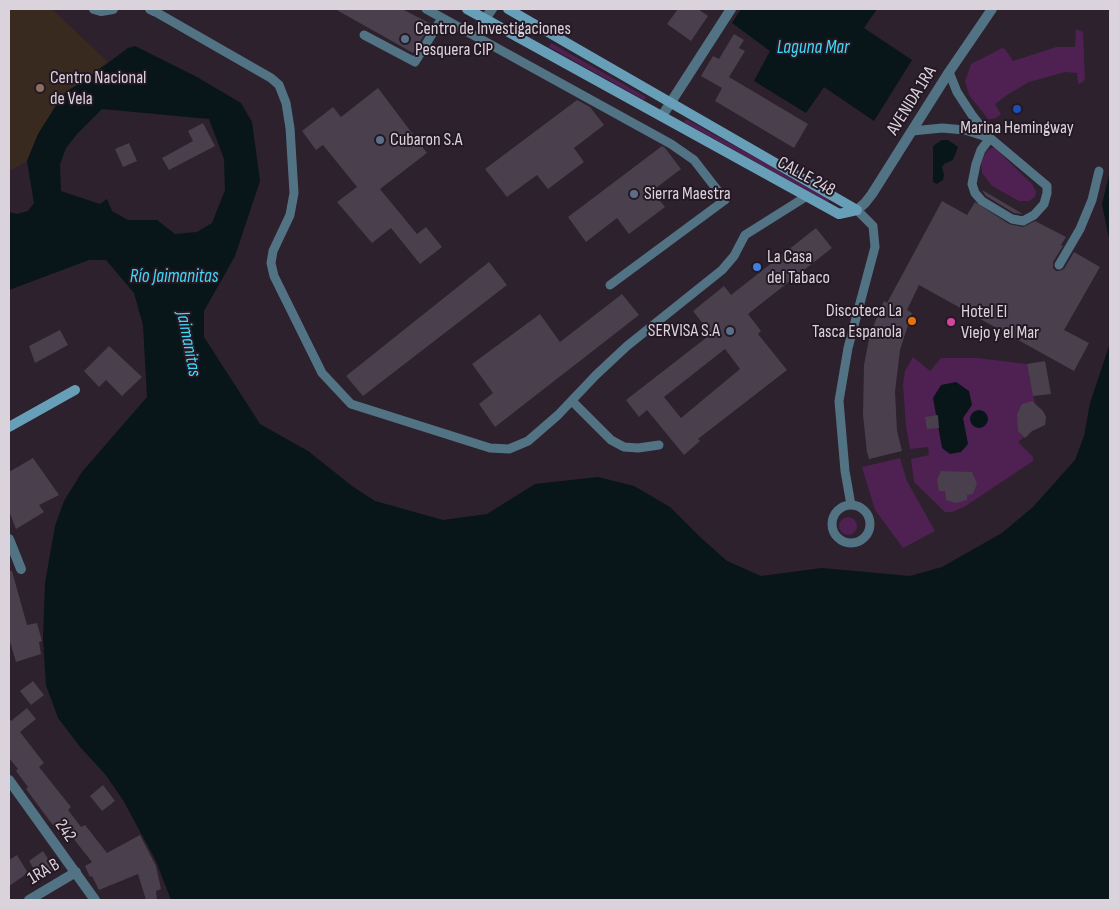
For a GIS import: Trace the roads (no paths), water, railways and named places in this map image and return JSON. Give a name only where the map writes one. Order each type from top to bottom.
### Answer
[{"type":"street","points":[[94,9],[101,11],[113,9]]},
{"type":"street","name":"CALLE 248","points":[[467,9],[839,214],[857,210]]},
{"type":"street","points":[[485,19],[492,9]]},
{"type":"street","name":"CALLE 248","points":[[508,9],[857,210]]},
{"type":"street","points":[[662,116],[731,9]]},
{"type":"street","name":"AVENIDA 1RA","points":[[857,210],[872,194],[949,72],[992,9]]},
{"type":"street","points":[[9,427],[75,390]]},
{"type":"street","points":[[9,539],[21,569]]},
{"type":"street","name":"242","points":[[9,780],[95,900]]},
{"type":"street","name":"1RA B","points":[[29,900],[76,872]]},
{"type":"lane","points":[[426,9],[671,144],[694,160],[725,200],[610,285]]},
{"type":"lane","points":[[153,10],[271,78],[279,85],[286,103],[290,128],[294,193],[290,215],[272,251],[274,276],[308,349],[322,373],[351,404],[490,448],[509,449],[528,441],[558,415],[627,346],[722,270],[734,256],[745,235],[807,196]]},
{"type":"lane","points":[[364,35],[414,62],[442,18]]},
{"type":"lane","points":[[949,72],[956,92],[990,138],[1047,186],[1044,204],[1034,215],[1023,221],[1012,219],[982,201],[975,193],[972,184],[976,164],[981,150],[990,138]]},
{"type":"lane","points":[[912,131],[942,128],[965,130],[990,138]]},
{"type":"lane","points":[[1059,265],[1080,229],[1092,200],[1098,171]]},
{"type":"lane","points":[[851,505],[845,471],[839,401],[848,348],[875,248],[873,226],[857,210]]},
{"type":"lane","points":[[572,400],[611,440],[624,446],[638,448],[659,445]]},
{"type":"lane","points":[[851,505],[857,506],[867,513],[870,524],[865,536],[854,543],[842,540],[837,536],[832,524],[836,513],[851,505]]},
{"type":"water","name":"Laguna Mar","points":[[741,9],[877,9],[864,28],[912,60],[874,121],[824,87],[806,113],[754,81],[770,51],[732,23]]},
{"type":"water","points":[[135,46],[197,77],[241,103],[252,122],[260,181],[235,256],[204,311],[204,337],[260,424],[308,451],[352,486],[375,501],[443,520],[487,514],[535,484],[598,477],[634,486],[670,507],[727,561],[761,576],[822,568],[910,576],[942,567],[1002,533],[1033,507],[1075,460],[1084,436],[1090,403],[1110,343],[1110,900],[171,900],[156,861],[123,800],[105,774],[81,748],[58,718],[46,685],[43,639],[45,583],[55,526],[64,501],[82,472],[147,397],[143,325],[134,293],[106,260],[89,260],[9,290],[9,212],[17,214],[28,211],[34,203],[27,161],[38,134],[67,91],[128,48]],"holes":[[[102,109],[209,119],[224,159],[225,190],[212,223],[197,232],[175,234],[157,220],[128,220],[112,211],[107,199],[100,204],[61,191],[60,164],[66,148]]]},
{"type":"water","points":[[942,140],[948,140],[958,147],[953,160],[942,167],[943,180],[937,184],[933,182],[933,146]]},
{"type":"water","points":[[1110,172],[1110,243],[1102,204]]},
{"type":"water","points":[[956,382],[969,391],[972,405],[963,418],[968,444],[961,452],[950,454],[942,448],[933,398],[941,385]]},
{"type":"water","points":[[979,410],[985,413],[988,419],[985,425],[979,428],[973,425],[970,419],[973,413]]},
{"type":"place","name":"Centro de Investigaciones Pesquera CIP","points":[[405,39]]},
{"type":"place","name":"Centro Nacional de Vela","points":[[40,88]]},
{"type":"place","name":"Marina Hemingway","points":[[1017,109]]},
{"type":"place","name":"Cubaron S.A","points":[[380,140]]},
{"type":"place","name":"Sierra Maestra","points":[[634,194]]},
{"type":"place","name":"La Casa del Tabaco","points":[[757,267]]},
{"type":"place","name":"Discoteca La Tasca Espanola","points":[[912,321]]},
{"type":"place","name":"Hotel El Viejo y el Mar","points":[[951,322]]},
{"type":"place","name":"SERVISA S.A","points":[[730,331]]},
{"type":"water label","name":"Río Jaimanitas","points":[[174,277]]},
{"type":"water label","name":"Jaimanitas","points":[[188,344]]}]
